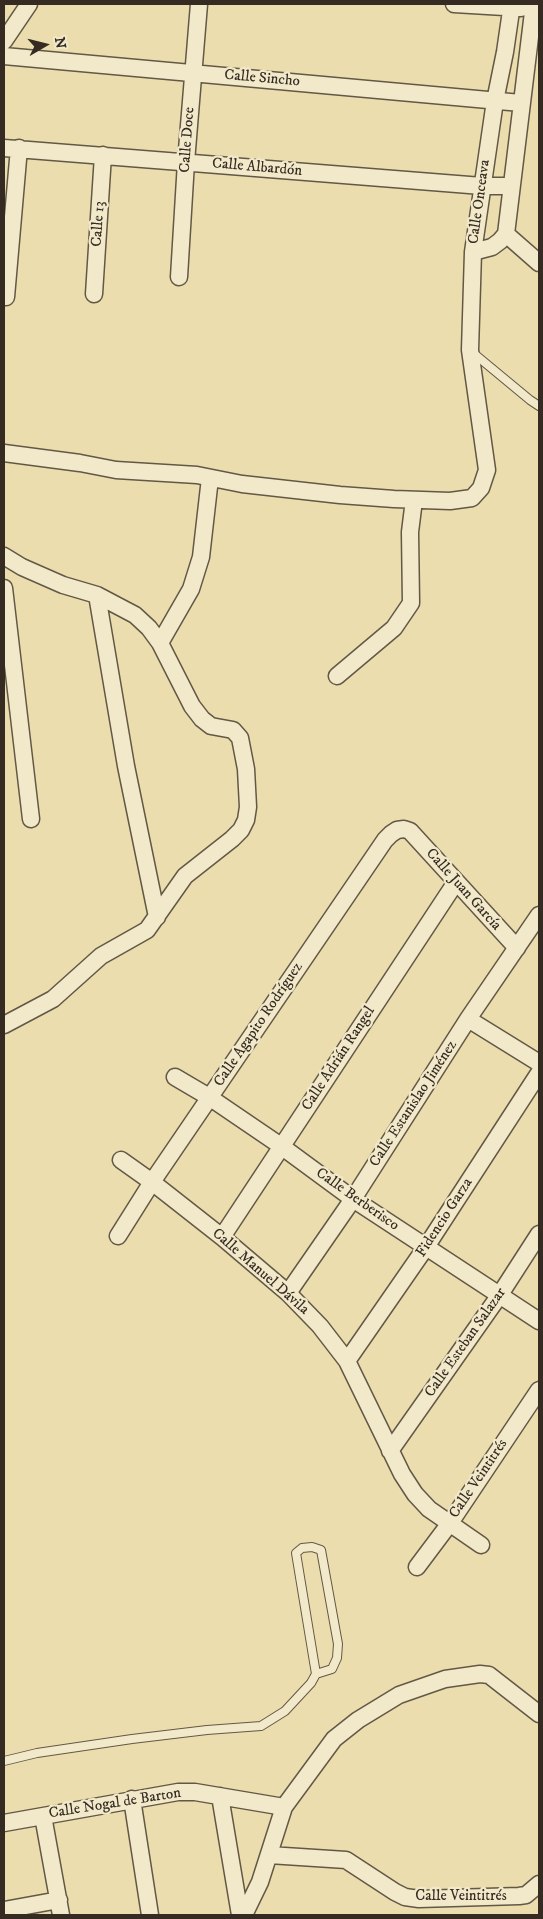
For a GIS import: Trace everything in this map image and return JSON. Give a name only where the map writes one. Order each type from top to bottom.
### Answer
[{"type":"street","points":[[4,41],[29,4]]},
{"type":"street","name":"Calle Doce","points":[[179,277],[199,4]]},
{"type":"street","points":[[454,4],[534,6]]},
{"type":"street","name":"Calle Onceava","points":[[512,6],[495,100],[473,252],[492,247],[506,234],[521,103],[534,58],[534,6]]},
{"type":"street","points":[[505,52],[534,58]]},
{"type":"street","name":"Calle Sincho","points":[[4,56],[521,103]]},
{"type":"street","points":[[6,297],[11,148]]},
{"type":"street","name":"Calle Albardón","points":[[11,148],[482,186],[511,186]]},
{"type":"street","name":"Calle 13","points":[[94,294],[103,155]]},
{"type":"street","points":[[506,234],[539,263]]},
{"type":"street","points":[[4,453],[80,463],[116,470],[197,475],[242,484],[414,500],[450,501],[472,498],[482,488],[487,470],[470,350],[473,252]]},
{"type":"street","points":[[160,643],[191,589],[198,565],[210,478]]},
{"type":"street","points":[[337,676],[394,628],[411,603],[410,532],[414,500]]},
{"type":"street","points":[[4,556],[22,567],[63,585],[97,595],[135,615],[160,643],[192,706],[202,719],[211,726],[233,730],[240,738],[246,769],[248,807],[246,820],[241,830],[185,876],[147,930],[101,956],[53,999],[4,1025]]},
{"type":"street","points":[[4,588],[31,819]]},
{"type":"street","points":[[97,595],[126,766],[157,917]]},
{"type":"street","name":"Calle Agapito Rodríguez","points":[[118,1236],[152,1182],[385,840],[397,830],[404,829],[410,831]]},
{"type":"street","name":"Calle Juan García","points":[[410,831],[517,948]]},
{"type":"street","name":"Calle Adrián Rangel","points":[[222,1236],[456,882]]},
{"type":"street","name":"Calle Estanislao Jiménez","points":[[288,1293],[353,1200],[468,1019],[539,914]]},
{"type":"street","points":[[468,1019],[539,1063]]},
{"type":"street","name":"Fidencio Garza","points":[[347,1361],[426,1247],[539,1073]]},
{"type":"street","name":"Calle Berberisco","points":[[175,1077],[210,1097],[281,1146],[353,1200],[539,1321]]},
{"type":"street","name":"Calle Manuel Dávila","points":[[121,1160],[222,1236],[288,1293],[320,1326],[347,1361],[390,1451],[415,1494],[429,1509],[481,1544]]},
{"type":"street","name":"Calle Esteban Salazar","points":[[390,1451],[499,1296],[539,1234]]},
{"type":"street","name":"Calle Veintitrés","points":[[417,1567],[450,1523],[539,1390]]},
{"type":"street","points":[[244,1915],[257,1892],[284,1807],[334,1739],[358,1720],[399,1695],[445,1679],[480,1674],[489,1675],[539,1714]]},
{"type":"street","name":"Calle Nogal de Barton","points":[[4,1822],[178,1792],[195,1792],[284,1807]]},
{"type":"street","points":[[220,1796],[240,1915]]},
{"type":"street","points":[[132,1799],[150,1915]]},
{"type":"street","points":[[4,1910],[60,1908],[42,1816]]},
{"type":"street","name":"Calle Veintitrés","points":[[269,1855],[346,1860],[395,1892],[405,1897],[419,1899],[519,1896],[526,1895],[539,1884]]},
{"type":"lane","points":[[470,350],[539,406]]},
{"type":"lane","points":[[4,1760],[37,1753],[132,1739],[260,1726],[285,1711],[311,1683],[316,1674],[296,1553],[302,1548],[312,1547],[321,1550],[338,1644],[337,1658],[332,1669],[316,1674]]}]
